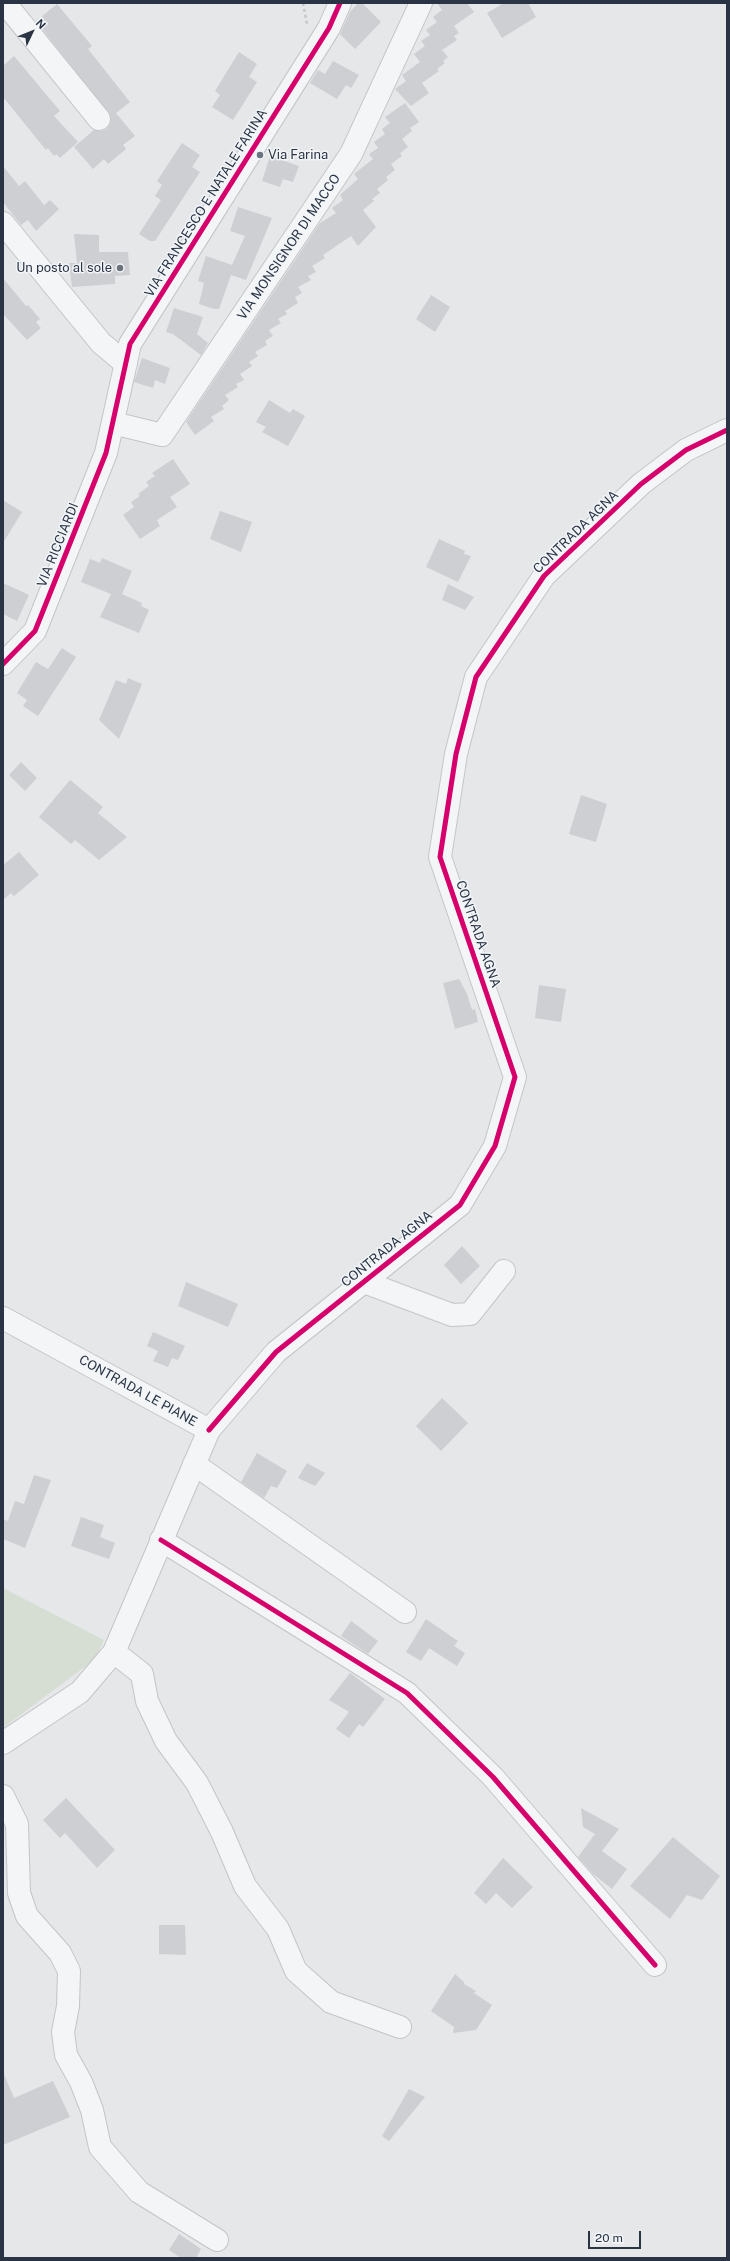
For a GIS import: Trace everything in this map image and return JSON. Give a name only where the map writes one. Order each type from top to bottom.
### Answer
[{"type":"street","points":[[322,3],[329,28]]},
{"type":"street","name":"VIA FRANCESCO E NATALE FARINA","points":[[113,423],[130,344],[329,28],[340,3]]},
{"type":"street","name":"VIA MONSIGNOR DI MACCO","points":[[113,423],[162,435],[351,154],[421,3]]},
{"type":"street","points":[[8,15],[99,119]]},
{"type":"street","points":[[3,223],[101,343],[126,364]]},
{"type":"street","name":"VIA RICCIARDI","points":[[3,664],[35,631],[106,453],[113,423]]},
{"type":"street","name":"CONTRADA AGNA","points":[[208,1430],[276,1352],[460,1205],[495,1146],[515,1077],[440,858],[456,754],[476,677],[544,576],[641,484],[686,450],[727,430]]},
{"type":"street","points":[[364,1282],[452,1315],[470,1314],[504,1271]]},
{"type":"street","name":"CONTRADA LE PIANE","points":[[3,1318],[208,1430],[114,1652],[80,1692],[3,1742]]},
{"type":"street","points":[[194,1464],[405,1612]]},
{"type":"street","points":[[161,1540],[407,1693],[493,1777],[655,1965]]},
{"type":"street","points":[[114,1652],[142,1674],[147,1701],[166,1741],[197,1783],[222,1832],[245,1886],[278,1929],[296,1971],[331,2002],[400,2027]]},
{"type":"street","points":[[3,1796],[17,1824],[19,1893],[27,1916],[60,1953],[69,1971],[68,2006],[63,2032],[66,2055],[81,2082],[92,2110],[100,2146],[139,2192],[217,2240]]},
{"type":"shaded area","points":[[3,1588],[104,1640],[94,1660],[3,1728]]},
{"type":"building","points":[[358,3],[362,3],[381,22],[355,49],[340,34],[350,12]]},
{"type":"building","points":[[437,3],[467,3],[474,12],[454,26],[459,33],[454,36],[457,40],[442,50],[448,57],[443,61],[445,63],[437,69],[439,71],[422,83],[429,93],[411,106],[395,89],[406,81],[402,75],[420,62],[414,54],[425,46],[421,41],[430,35],[426,30],[437,22],[433,17],[442,10]]},
{"type":"building","points":[[504,3],[528,3],[536,17],[502,38],[487,13]]},
{"type":"building","points":[[57,4],[92,46],[88,49],[130,102],[116,113],[135,136],[123,145],[126,149],[108,164],[104,159],[93,169],[74,147],[94,130],[101,131],[107,129],[111,123],[111,117],[36,21]]},
{"type":"building","points":[[239,52],[257,64],[249,77],[257,82],[233,120],[212,107],[220,95],[215,91]]},
{"type":"building","points":[[14,56],[60,111],[54,116],[78,142],[60,158],[56,154],[54,156],[48,148],[46,150],[3,97],[3,66]]},
{"type":"building","points":[[333,61],[359,75],[351,88],[346,85],[337,99],[310,83],[318,70],[325,74]]},
{"type":"building","points":[[405,103],[419,122],[410,128],[412,131],[402,139],[408,147],[400,153],[402,156],[391,164],[395,170],[386,177],[388,180],[377,189],[380,193],[372,199],[374,201],[363,210],[376,227],[358,246],[351,236],[323,255],[325,258],[312,266],[316,272],[308,276],[311,280],[298,287],[302,293],[295,297],[298,303],[285,311],[287,314],[278,319],[281,323],[269,330],[273,336],[265,341],[267,345],[255,352],[258,356],[249,362],[252,366],[240,374],[244,380],[236,384],[238,387],[225,395],[229,400],[222,406],[224,409],[211,417],[214,421],[195,435],[186,422],[320,223],[336,213],[332,208],[343,200],[340,195],[358,179],[354,174],[373,159],[369,154],[378,148],[374,142],[385,134],[382,129],[390,123],[385,117]]},
{"type":"building","points":[[182,143],[200,155],[192,167],[200,172],[155,241],[150,241],[139,234],[161,200],[155,196],[162,185],[157,181]]},
{"type":"building","points":[[270,156],[299,166],[293,182],[283,179],[280,187],[262,181]]},
{"type":"building","points":[[3,166],[19,186],[25,181],[44,205],[50,200],[59,209],[36,231],[28,220],[21,225],[3,202]]},
{"type":"building","points":[[238,207],[272,218],[246,280],[231,275],[219,309],[214,309],[199,304],[204,283],[198,281],[206,256],[232,265],[245,236],[230,231]]},
{"type":"building","points":[[74,234],[99,235],[99,252],[128,252],[130,275],[115,276],[115,284],[72,287],[69,263],[77,263]]},
{"type":"building","points":[[3,278],[26,306],[28,305],[40,319],[36,322],[41,328],[27,340],[3,314]]},
{"type":"building","points":[[431,295],[450,307],[435,332],[416,319]]},
{"type":"building","points":[[174,308],[203,317],[197,334],[208,343],[201,355],[173,334],[166,332]]},
{"type":"building","points":[[142,358],[170,368],[165,384],[155,380],[153,388],[134,382]]},
{"type":"building","points":[[269,400],[290,413],[293,409],[305,416],[288,446],[262,432],[266,427],[256,422]]},
{"type":"building","points":[[173,459],[190,484],[170,497],[177,507],[157,520],[160,526],[140,539],[123,515],[134,507],[131,502],[140,496],[138,494],[149,486],[146,482],[155,476],[152,473]]},
{"type":"building","points":[[3,500],[22,512],[3,543]]},
{"type":"building","points":[[220,511],[252,522],[241,552],[210,539]]},
{"type":"building","points":[[439,539],[465,551],[464,554],[471,556],[458,582],[426,567]]},
{"type":"building","points":[[102,558],[132,571],[122,594],[142,603],[141,606],[149,610],[139,633],[100,617],[111,594],[81,582],[90,559],[100,563]]},
{"type":"building","points":[[3,583],[29,595],[17,621],[3,614]]},
{"type":"building","points":[[448,584],[474,597],[465,610],[442,600]]},
{"type":"building","points":[[62,648],[76,657],[38,716],[23,706],[27,700],[17,693],[36,662],[48,669]]},
{"type":"building","points":[[128,678],[142,684],[119,739],[99,720],[116,680],[126,684]]},
{"type":"building","points":[[21,762],[37,778],[25,791],[9,775]]},
{"type":"building","points":[[70,780],[103,807],[98,813],[127,837],[99,860],[75,840],[71,844],[39,817]]},
{"type":"building","points":[[581,795],[607,804],[596,842],[569,834]]},
{"type":"building","points":[[19,852],[39,875],[14,896],[11,893],[3,900],[3,865]]},
{"type":"building","points":[[459,979],[467,994],[472,1010],[475,1009],[478,1022],[455,1029],[443,983]]},
{"type":"building","points":[[539,985],[566,989],[561,1022],[535,1018]]},
{"type":"building","points":[[462,1246],[480,1266],[461,1284],[444,1265]]},
{"type":"building","points":[[186,1282],[238,1304],[228,1327],[178,1306]]},
{"type":"building","points":[[153,1332],[185,1346],[178,1360],[172,1358],[168,1367],[153,1361],[158,1351],[147,1346]]},
{"type":"building","points":[[442,1398],[468,1423],[441,1451],[416,1426]]},
{"type":"building","points":[[257,1453],[287,1471],[277,1488],[271,1486],[264,1498],[241,1482]]},
{"type":"building","points":[[307,1463],[325,1473],[315,1486],[298,1478]]},
{"type":"building","points":[[34,1475],[51,1480],[25,1548],[3,1539],[3,1519],[8,1521],[15,1501],[24,1504]]},
{"type":"building","points":[[81,1517],[104,1525],[100,1537],[115,1543],[109,1559],[71,1546]]},
{"type":"building","points":[[426,1619],[458,1641],[454,1646],[465,1653],[457,1666],[429,1648],[421,1661],[406,1652]]},
{"type":"building","points":[[351,1621],[378,1641],[368,1654],[341,1636]]},
{"type":"building","points":[[350,1673],[385,1699],[363,1727],[359,1724],[349,1738],[336,1729],[349,1712],[329,1700]]},
{"type":"building","points":[[66,1798],[115,1850],[97,1868],[65,1833],[60,1838],[43,1820]]},
{"type":"building","points":[[581,1808],[619,1829],[602,1851],[627,1869],[612,1889],[593,1874],[578,1857],[595,1834],[583,1827]]},
{"type":"building","points":[[673,1837],[720,1876],[702,1900],[687,1895],[670,1919],[630,1886]]},
{"type":"building","points":[[503,1858],[533,1887],[512,1908],[496,1893],[486,1904],[474,1893]]},
{"type":"building","points":[[159,1925],[185,1925],[186,1955],[159,1954]]},
{"type":"building","points":[[455,1974],[464,1982],[464,1984],[476,1991],[474,1993],[492,2005],[476,2030],[453,2033],[454,2027],[431,2011]]},
{"type":"building","points":[[3,2072],[14,2098],[53,2081],[70,2117],[3,2145]]},
{"type":"building","points":[[409,2089],[425,2097],[389,2141],[382,2136]]},
{"type":"building","points":[[179,2234],[201,2249],[196,2258],[181,2258],[169,2250]]},
{"type":"cycle path","points":[[3,664],[35,631],[106,453],[130,344],[329,28],[340,3]]},
{"type":"cycle path","points":[[209,1430],[276,1352],[460,1205],[495,1146],[515,1077],[440,857],[456,754],[476,677],[544,576],[641,484],[686,450],[727,430]]},
{"type":"cycle path","points":[[161,1540],[407,1693],[493,1777],[655,1965]]},
{"type":"place","name":"Via Farina","points":[[260,155]]},
{"type":"place","name":"Un posto al sole","points":[[120,268]]}]
